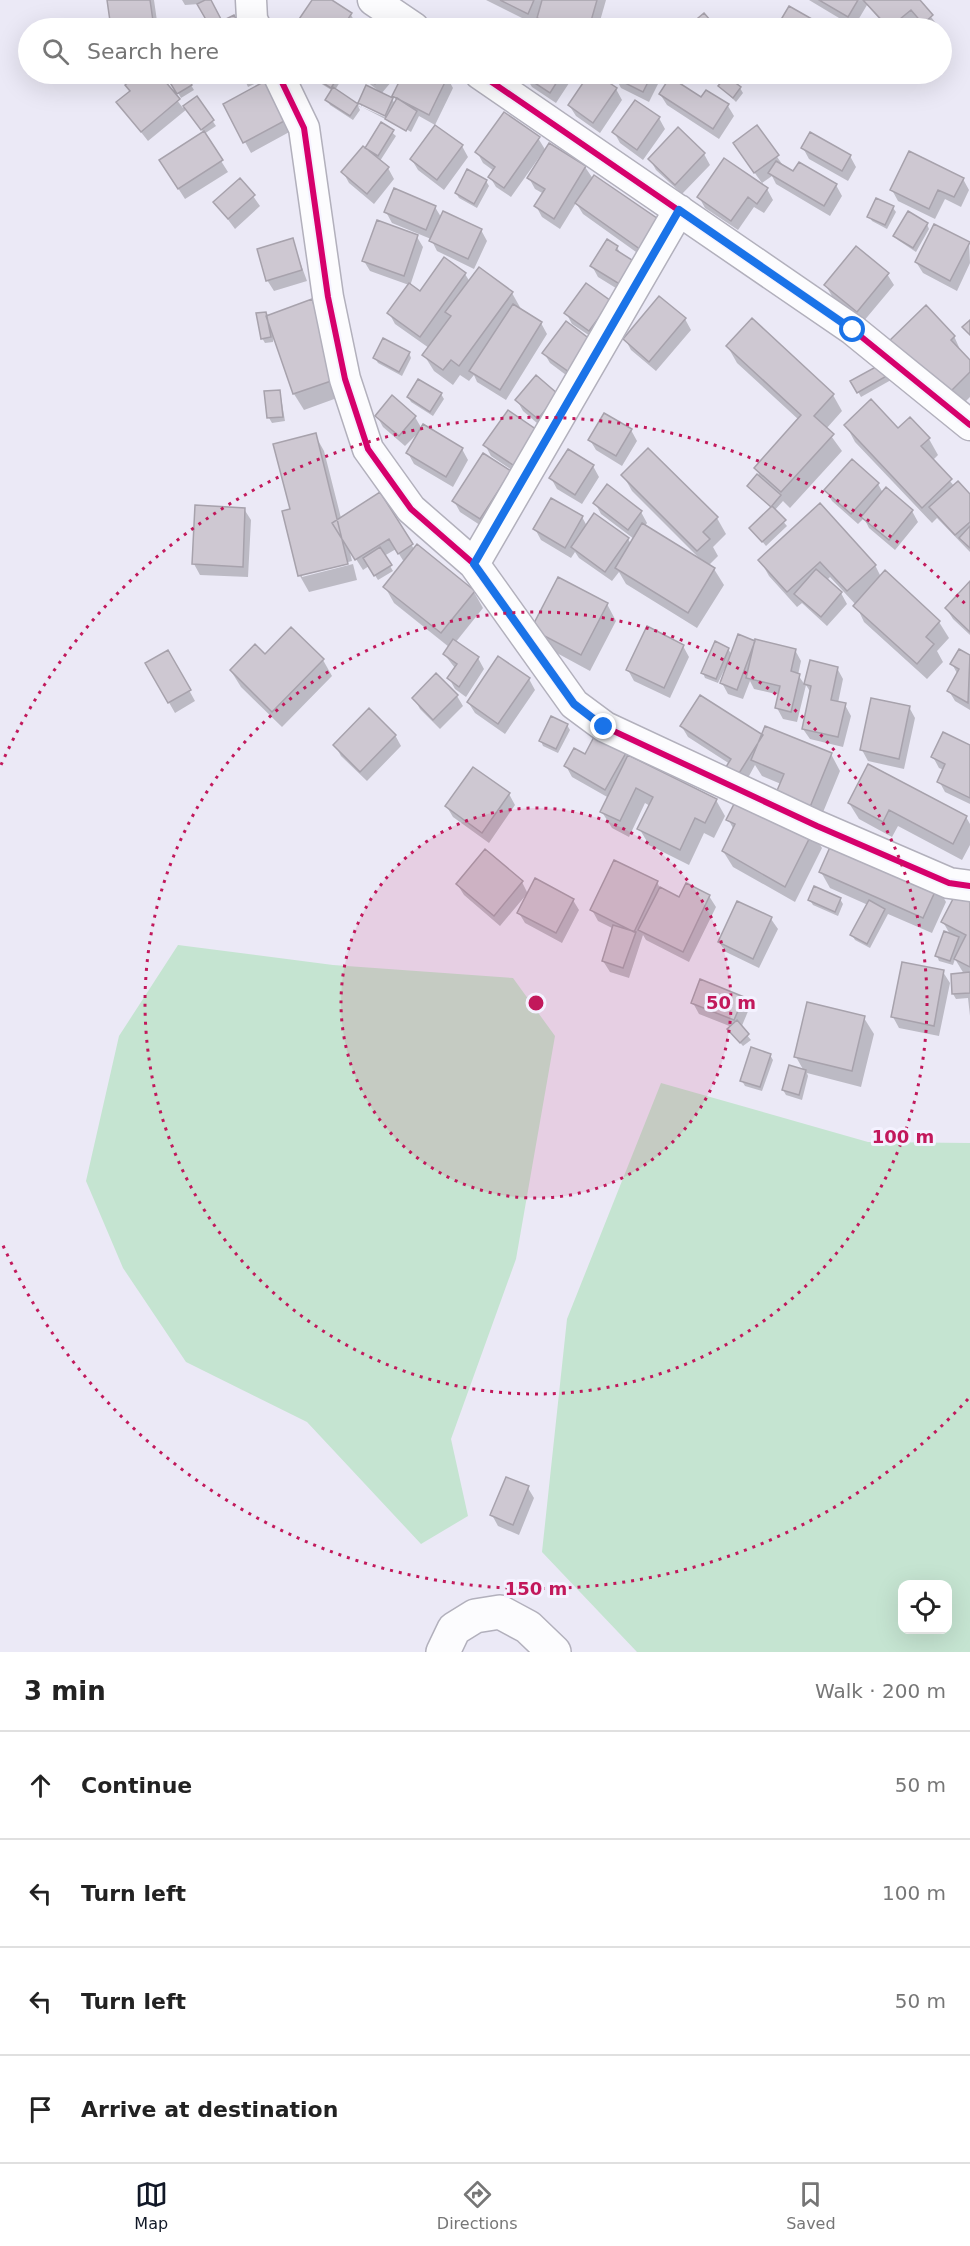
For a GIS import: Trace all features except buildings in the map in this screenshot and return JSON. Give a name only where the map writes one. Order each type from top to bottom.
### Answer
[{"type":"main road","points":[[442,1652],[454,1629],[475,1616],[500,1612],[528,1627],[554,1652]]},
{"type":"street","points":[[251,0],[252,18]]},
{"type":"street","points":[[373,0],[399,18]]},
{"type":"street","points":[[283,84],[304,128],[328,297],[345,379],[368,449],[411,509],[474,564],[574,704],[604,727],[817,826],[949,883],[970,886]]},
{"type":"street","points":[[495,84],[853,330],[921,388],[970,425]]},
{"type":"street","points":[[474,564],[679,210]]},
{"type":"green space","points":[[178,945],[333,965],[513,978],[555,1036],[516,1259],[451,1439],[468,1516],[421,1544],[307,1422],[186,1362],[123,1268],[86,1181],[119,1036]]},
{"type":"green space","points":[[661,1083],[868,1142],[970,1143],[970,1652],[637,1652],[542,1552],[567,1319]]},
{"type":"cycle path","points":[[283,84],[304,128],[328,297],[345,379],[368,449],[411,509],[474,564],[574,704],[605,727],[817,826],[949,883],[970,886]]},
{"type":"cycle path","points":[[495,84],[853,330],[970,425]]},
{"type":"route","points":[[604,727],[574,704],[474,564],[679,210],[853,330]]}]
